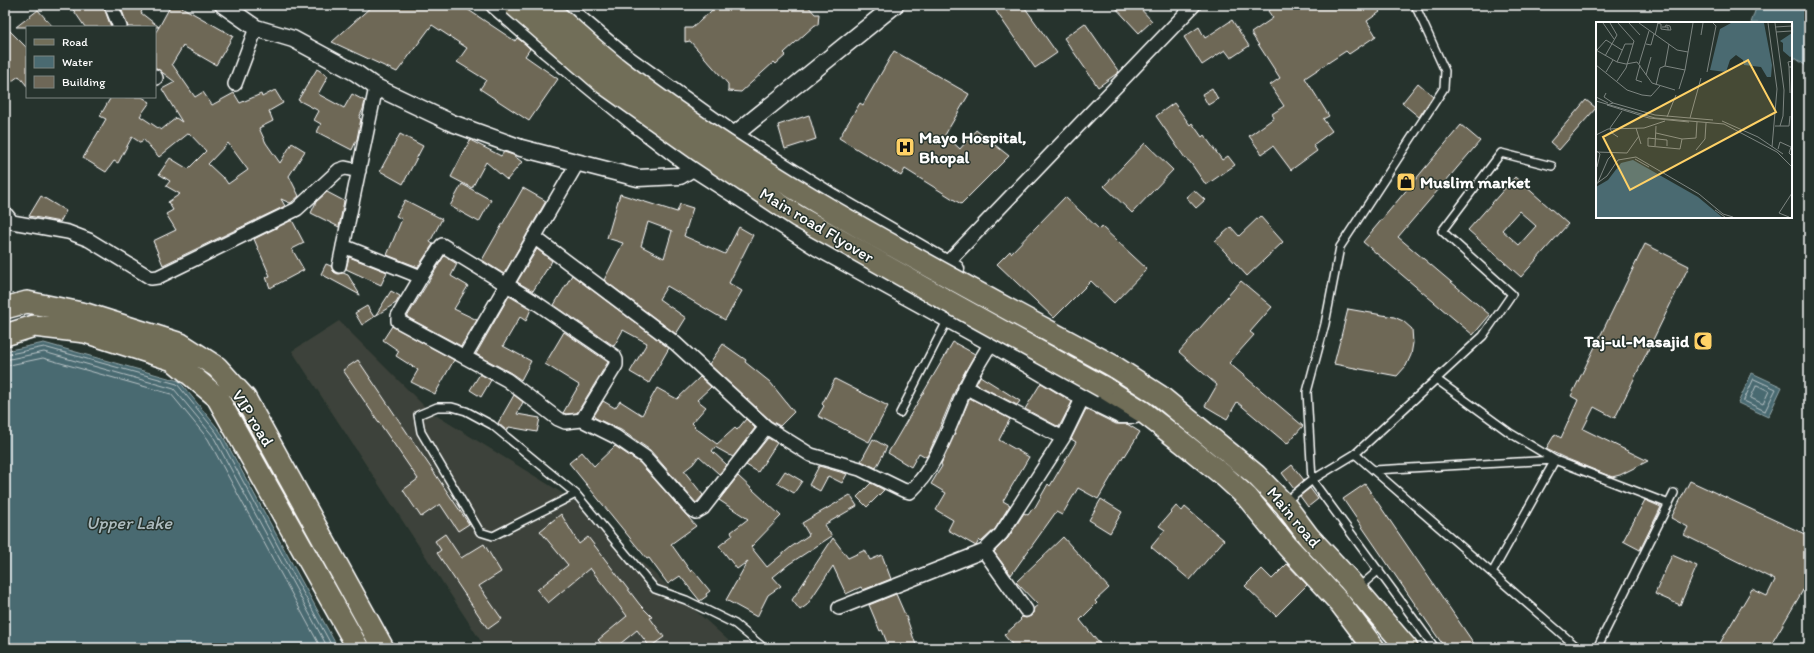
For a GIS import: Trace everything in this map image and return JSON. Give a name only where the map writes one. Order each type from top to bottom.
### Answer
[{"type":"main road","name":"Main road Flyover","points":[[514,5],[605,84],[698,150],[797,216],[1104,387],[1143,412]]},
{"type":"main road","name":"Main road Flyover","points":[[544,5],[618,69],[712,135],[808,198],[1115,367],[1166,401]]},
{"type":"main road","name":"VIP road","points":[[5,308],[27,302],[86,314],[181,344],[217,366],[245,398],[383,648]]},
{"type":"main road","name":"VIP road","points":[[5,335],[34,326],[85,332],[173,360],[217,397],[358,648]]},
{"type":"main road","name":"Main road","points":[[1166,401],[1256,475],[1284,503],[1309,537],[1357,589],[1407,648]]},
{"type":"main road","name":"Main road","points":[[1143,412],[1224,476],[1246,497],[1287,546],[1340,603],[1374,648]]},
{"type":"street","points":[[111,5],[120,26]]},
{"type":"street","points":[[223,5],[256,28],[293,39],[356,73],[376,87],[452,123],[521,148],[638,178],[680,176],[693,168],[895,5]]},
{"type":"street","points":[[494,5],[552,56],[693,168],[818,248],[991,343],[1083,397],[1120,415],[1135,415],[1143,412]]},
{"type":"street","points":[[563,5],[621,54],[734,135],[832,197],[946,264],[1116,357],[1150,382],[1166,401]]},
{"type":"street","points":[[946,264],[1194,5]]},
{"type":"street","points":[[235,84],[256,28]]},
{"type":"street","points":[[340,266],[376,87]]},
{"type":"street","points":[[465,356],[578,162]]},
{"type":"street","points":[[7,219],[68,232],[89,240],[151,278],[158,277],[297,209],[338,170],[345,168],[359,171]]},
{"type":"street","points":[[534,237],[675,343],[766,427],[811,455],[860,469],[910,492],[918,484],[945,439],[966,387],[991,343]]},
{"type":"street","points":[[582,420],[616,365],[614,356],[566,323],[442,245],[421,277],[397,318],[398,320],[507,380],[558,419],[565,422],[582,420],[616,437],[645,457],[692,510],[696,512],[703,508],[766,427]]},
{"type":"street","points":[[344,246],[421,277]]},
{"type":"street","points":[[966,387],[1063,438]]},
{"type":"street","points":[[839,608],[984,551],[1001,534],[1063,438],[1083,397]]},
{"type":"street","points":[[984,551],[1026,610]]},
{"type":"lane","points":[[1415,5],[1446,71],[1444,88],[1340,246],[1325,324],[1307,392],[1312,480],[1435,648]]},
{"type":"lane","points":[[1284,503],[1312,480],[1356,454],[1483,336],[1512,294],[1442,231],[1501,153],[1552,166]]},
{"type":"lane","points":[[900,413],[948,319]]},
{"type":"lane","points":[[1436,380],[1510,433],[1555,460],[1668,504]]},
{"type":"lane","points":[[576,494],[493,536],[480,532],[421,432],[418,415],[437,407],[452,407],[466,411],[492,425],[576,494],[655,589],[686,600],[735,624],[764,648]]},
{"type":"lane","points":[[1356,454],[1578,648]]},
{"type":"lane","points":[[1374,470],[1555,460]]},
{"type":"lane","points":[[1492,573],[1555,460]]},
{"type":"lane","points":[[1597,648],[1674,492]]},
{"type":"lane","points":[[1357,589],[1379,570]]},
{"type":"shaded area","points":[[339,321],[429,411],[572,499],[729,641],[770,648],[526,648],[484,646],[292,351]]},
{"type":"water","points":[[1757,5],[1809,5],[1809,68],[1792,56],[1792,22],[1751,22]]},
{"type":"water","name":"Upper Lake","points":[[44,343],[179,381],[220,431],[338,648],[5,648],[5,351]]},
{"type":"water","points":[[1752,373],[1782,387],[1768,417],[1738,403]]},
{"type":"building","points":[[70,5],[103,5],[111,26],[84,26]]},
{"type":"building","points":[[120,5],[144,5],[141,13],[159,27],[128,26]]},
{"type":"building","points":[[171,5],[178,5],[233,36],[216,65],[183,46],[172,64],[195,97],[203,92],[212,105],[234,93],[240,103],[261,94],[262,97],[275,90],[283,103],[269,111],[273,121],[259,128],[266,143],[280,163],[292,143],[305,151],[289,176],[299,196],[292,202],[290,203],[281,199],[285,206],[163,265],[153,241],[176,230],[166,214],[173,210],[168,202],[180,194],[166,186],[170,181],[159,174],[170,158],[188,169],[206,151],[189,133],[159,157],[143,139],[141,143],[132,137],[118,163],[114,161],[106,172],[83,158],[106,119],[100,116],[110,98],[144,98],[150,102],[140,116],[161,130],[176,118],[182,122],[162,89],[175,82],[156,68],[156,32]],"holes":[[[228,143],[248,170],[228,184],[224,178],[208,164]]]},
{"type":"building","points":[[373,5],[461,5],[515,41],[517,38],[524,43],[530,49],[525,56],[558,79],[529,121],[480,89],[486,80],[457,62],[467,48],[432,25],[397,72],[332,42]]},
{"type":"building","points":[[718,5],[807,5],[815,14],[819,14],[818,25],[815,25],[784,53],[786,55],[776,64],[774,62],[741,92],[728,91],[728,84],[690,41],[685,42],[685,28],[692,28]]},
{"type":"building","points":[[1005,5],[1023,5],[1057,53],[1035,68],[996,11]]},
{"type":"building","points":[[1113,5],[1137,5],[1152,21],[1139,33]]},
{"type":"building","points":[[1276,5],[1375,5],[1380,12],[1367,21],[1376,36],[1349,54],[1346,51],[1305,78],[1329,116],[1323,119],[1332,131],[1313,145],[1317,151],[1291,170],[1273,146],[1262,154],[1249,136],[1274,118],[1272,114],[1284,106],[1270,85],[1280,78],[1251,33],[1273,18],[1268,11]]},
{"type":"building","points":[[38,10],[52,26],[26,26],[16,27]]},
{"type":"building","points":[[1232,20],[1249,46],[1231,58],[1225,50],[1202,65],[1184,37],[1199,27],[1205,38]]},
{"type":"building","points":[[1085,23],[1119,72],[1098,87],[1064,38]]},
{"type":"building","points":[[5,26],[26,47],[26,85],[19,76],[5,86]]},
{"type":"building","points":[[894,51],[969,94],[945,135],[960,149],[976,130],[1009,156],[961,204],[905,169],[901,176],[839,138],[860,103],[863,105]]},
{"type":"building","points":[[317,69],[328,76],[318,94],[344,108],[352,94],[365,101],[359,118],[361,119],[357,139],[352,150],[317,132],[321,124],[314,120],[319,111],[298,100]]},
{"type":"building","points":[[1418,83],[1433,96],[1419,117],[1402,103]]},
{"type":"building","points":[[1212,88],[1218,99],[1208,105],[1202,94]]},
{"type":"building","points":[[1586,100],[1596,108],[1559,150],[1550,142]]},
{"type":"building","points":[[1174,103],[1190,125],[1192,123],[1202,137],[1204,135],[1222,160],[1228,156],[1235,165],[1206,185],[1156,116]]},
{"type":"building","points":[[809,115],[816,139],[785,149],[778,125]]},
{"type":"building","points":[[1461,125],[1480,141],[1398,237],[1490,315],[1473,335],[1363,242]]},
{"type":"building","points":[[400,134],[423,146],[403,184],[380,171]]},
{"type":"building","points":[[470,140],[501,156],[504,152],[513,155],[522,162],[507,180],[486,162],[472,188],[451,177]]},
{"type":"building","points":[[1145,143],[1173,170],[1132,213],[1104,186]]},
{"type":"building","points":[[1515,177],[1568,224],[1521,277],[1468,230]],"holes":[[[1519,211],[1536,226],[1519,245],[1502,230]]]},
{"type":"building","points":[[462,184],[491,200],[479,222],[450,206]]},
{"type":"building","points":[[523,188],[546,201],[504,274],[482,260]]},
{"type":"building","points":[[1194,190],[1205,200],[1196,208],[1186,197]]},
{"type":"building","points":[[327,192],[344,201],[339,227],[311,213],[316,202]]},
{"type":"building","points":[[620,194],[677,212],[680,204],[693,208],[684,236],[725,254],[739,227],[753,235],[729,283],[742,291],[725,320],[667,286],[659,299],[686,318],[676,334],[604,280],[623,243],[607,238]],"holes":[[[648,222],[672,231],[664,258],[641,246]]]},
{"type":"building","points":[[41,196],[66,211],[60,222],[29,216]]},
{"type":"building","points":[[1065,197],[1099,229],[1102,227],[1147,269],[1114,303],[1091,281],[1054,318],[997,264],[1010,251],[1011,253]]},
{"type":"building","points":[[405,200],[442,219],[430,242],[433,244],[418,267],[387,255],[402,219],[396,216]]},
{"type":"building","points":[[1260,216],[1283,242],[1247,276],[1215,241],[1231,227],[1239,236]]},
{"type":"building","points":[[292,220],[304,243],[292,249],[304,270],[270,288],[266,277],[270,276],[254,239]]},
{"type":"building","points":[[1645,244],[1689,266],[1615,418],[1594,407],[1583,429],[1648,461],[1620,475],[1612,477],[1546,449],[1555,434],[1561,438],[1578,400],[1571,396]]},
{"type":"building","points":[[537,249],[552,261],[533,291],[517,282]]},
{"type":"building","points":[[444,256],[457,264],[451,276],[468,286],[454,309],[477,320],[461,346],[407,317]]},
{"type":"building","points":[[349,257],[387,272],[381,285],[346,269]]},
{"type":"building","points":[[326,264],[331,266],[334,272],[338,274],[343,273],[348,275],[360,295],[321,274]]},
{"type":"building","points":[[572,275],[669,348],[649,383],[630,372],[647,343],[623,330],[614,346],[554,305]]},
{"type":"building","points":[[1241,281],[1272,307],[1250,332],[1254,335],[1229,363],[1303,426],[1287,444],[1237,402],[1227,419],[1205,406],[1217,385],[1179,352]]},
{"type":"building","points":[[391,291],[400,296],[396,303],[375,316]]},
{"type":"building","points":[[509,296],[531,309],[526,321],[520,317],[503,346],[531,361],[521,380],[476,354]]},
{"type":"building","points":[[367,306],[374,317],[362,325],[355,313]]},
{"type":"building","points":[[1348,309],[1394,317],[1403,321],[1412,329],[1413,343],[1411,355],[1406,366],[1397,376],[1334,364]]},
{"type":"building","points":[[392,326],[454,360],[435,394],[411,382],[418,370],[396,356],[399,351],[383,340]]},
{"type":"building","points":[[564,332],[608,362],[577,413],[563,413],[579,385],[545,364]]},
{"type":"building","points":[[953,342],[975,354],[958,384],[929,453],[926,457],[919,453],[911,467],[888,453]]},
{"type":"building","points":[[723,344],[746,360],[745,362],[770,382],[794,412],[780,426],[771,421],[709,364]]},
{"type":"building","points":[[358,360],[469,524],[458,531],[440,504],[421,517],[403,490],[418,479],[343,370]]},
{"type":"building","points":[[480,374],[491,380],[481,397],[470,390]]},
{"type":"building","points":[[980,376],[1020,401],[1017,405],[976,384]]},
{"type":"building","points":[[700,377],[711,387],[697,400],[706,407],[692,423],[695,426],[694,427],[717,444],[735,428],[737,430],[746,419],[755,428],[733,457],[715,447],[712,451],[727,465],[719,474],[699,456],[693,464],[684,471],[703,495],[696,503],[650,450],[621,430],[593,417],[603,401],[615,408],[620,401],[642,415],[657,388],[677,399]]},
{"type":"building","points":[[835,379],[888,406],[869,442],[818,416],[824,406],[822,404]]},
{"type":"building","points":[[1041,383],[1072,402],[1059,427],[1025,409]]},
{"type":"building","points":[[514,395],[523,402],[517,414],[540,418],[537,432],[509,427],[507,431],[498,423]]},
{"type":"building","points":[[970,398],[1010,419],[999,440],[1029,457],[1003,501],[1010,505],[995,529],[981,542],[979,540],[976,546],[948,530],[953,520],[936,510],[946,493],[931,484],[942,466],[941,464]]},
{"type":"building","points":[[1086,409],[1116,424],[1127,424],[1140,432],[1125,456],[1124,455],[1098,499],[1078,488],[1062,515],[1056,512],[1011,575],[994,552],[1008,538],[1024,513],[1028,515],[1033,508],[1034,509],[1048,484],[1050,486],[1076,442],[1071,439]]},
{"type":"building","points":[[768,438],[777,443],[758,472],[746,465]]},
{"type":"building","points":[[873,439],[887,447],[876,468],[861,461]]},
{"type":"building","points":[[615,446],[640,463],[696,526],[671,544],[691,572],[693,570],[710,591],[706,594],[707,596],[700,601],[680,576],[668,584],[649,558],[647,559],[569,463],[582,452],[594,466]]},
{"type":"building","points":[[1292,465],[1304,480],[1294,489],[1282,473]]},
{"type":"building","points":[[819,466],[847,474],[842,483],[828,476],[820,491],[809,485]]},
{"type":"building","points":[[785,471],[802,481],[794,493],[777,483]]},
{"type":"building","points":[[738,476],[781,516],[751,547],[767,567],[791,547],[809,535],[802,523],[850,495],[857,506],[824,525],[832,536],[789,564],[773,577],[781,586],[768,595],[757,617],[726,600],[748,561],[737,569],[719,546],[733,535],[731,532],[748,519],[719,500]]},
{"type":"building","points":[[1690,481],[1809,536],[1809,576],[1802,592],[1769,648],[1717,648],[1752,589],[1767,596],[1775,580],[1684,535],[1688,527],[1671,518]]},
{"type":"building","points":[[871,483],[884,490],[867,507],[857,497]]},
{"type":"building","points":[[1365,484],[1477,648],[1445,648],[1343,499]]},
{"type":"building","points":[[1310,488],[1318,499],[1308,507],[1300,496]]},
{"type":"building","points":[[1101,499],[1122,512],[1110,533],[1089,520]]},
{"type":"building","points":[[1645,500],[1661,507],[1640,550],[1623,541]]},
{"type":"building","points":[[1176,506],[1182,511],[1185,507],[1224,540],[1190,580],[1151,547],[1165,530],[1159,526]]},
{"type":"building","points":[[561,514],[579,544],[588,537],[640,605],[652,617],[650,618],[664,637],[650,647],[637,630],[615,648],[605,648],[598,640],[627,616],[590,568],[548,603],[537,590],[568,565],[540,531]]},
{"type":"building","points":[[445,534],[461,558],[484,544],[501,572],[479,586],[502,619],[488,629],[437,553],[441,550],[435,541]]},
{"type":"building","points":[[1063,537],[1109,588],[1095,601],[1097,603],[1080,620],[1103,648],[1015,648],[1004,635],[1021,620],[1020,619],[1022,617],[1026,618],[1031,616],[1034,608],[1038,605],[1016,582]]},
{"type":"building","points":[[833,538],[848,558],[865,550],[870,560],[882,555],[891,579],[863,590],[861,587],[846,594],[833,566],[807,605],[800,610],[792,600]]},
{"type":"building","points":[[1672,555],[1697,566],[1680,605],[1655,594]]},
{"type":"building","points":[[1287,564],[1307,585],[1276,616],[1245,586],[1262,569],[1272,579]]},
{"type":"building","points":[[896,594],[917,648],[889,648],[882,630],[880,631],[869,605]]},
{"type":"place","name":"Mayo Hospital, Bhopal","points":[[905,147]]},
{"type":"place","name":"Muslim market","points":[[1406,182]]},
{"type":"place","name":"Taj-ul-Masajid","points":[[1703,341]]}]
